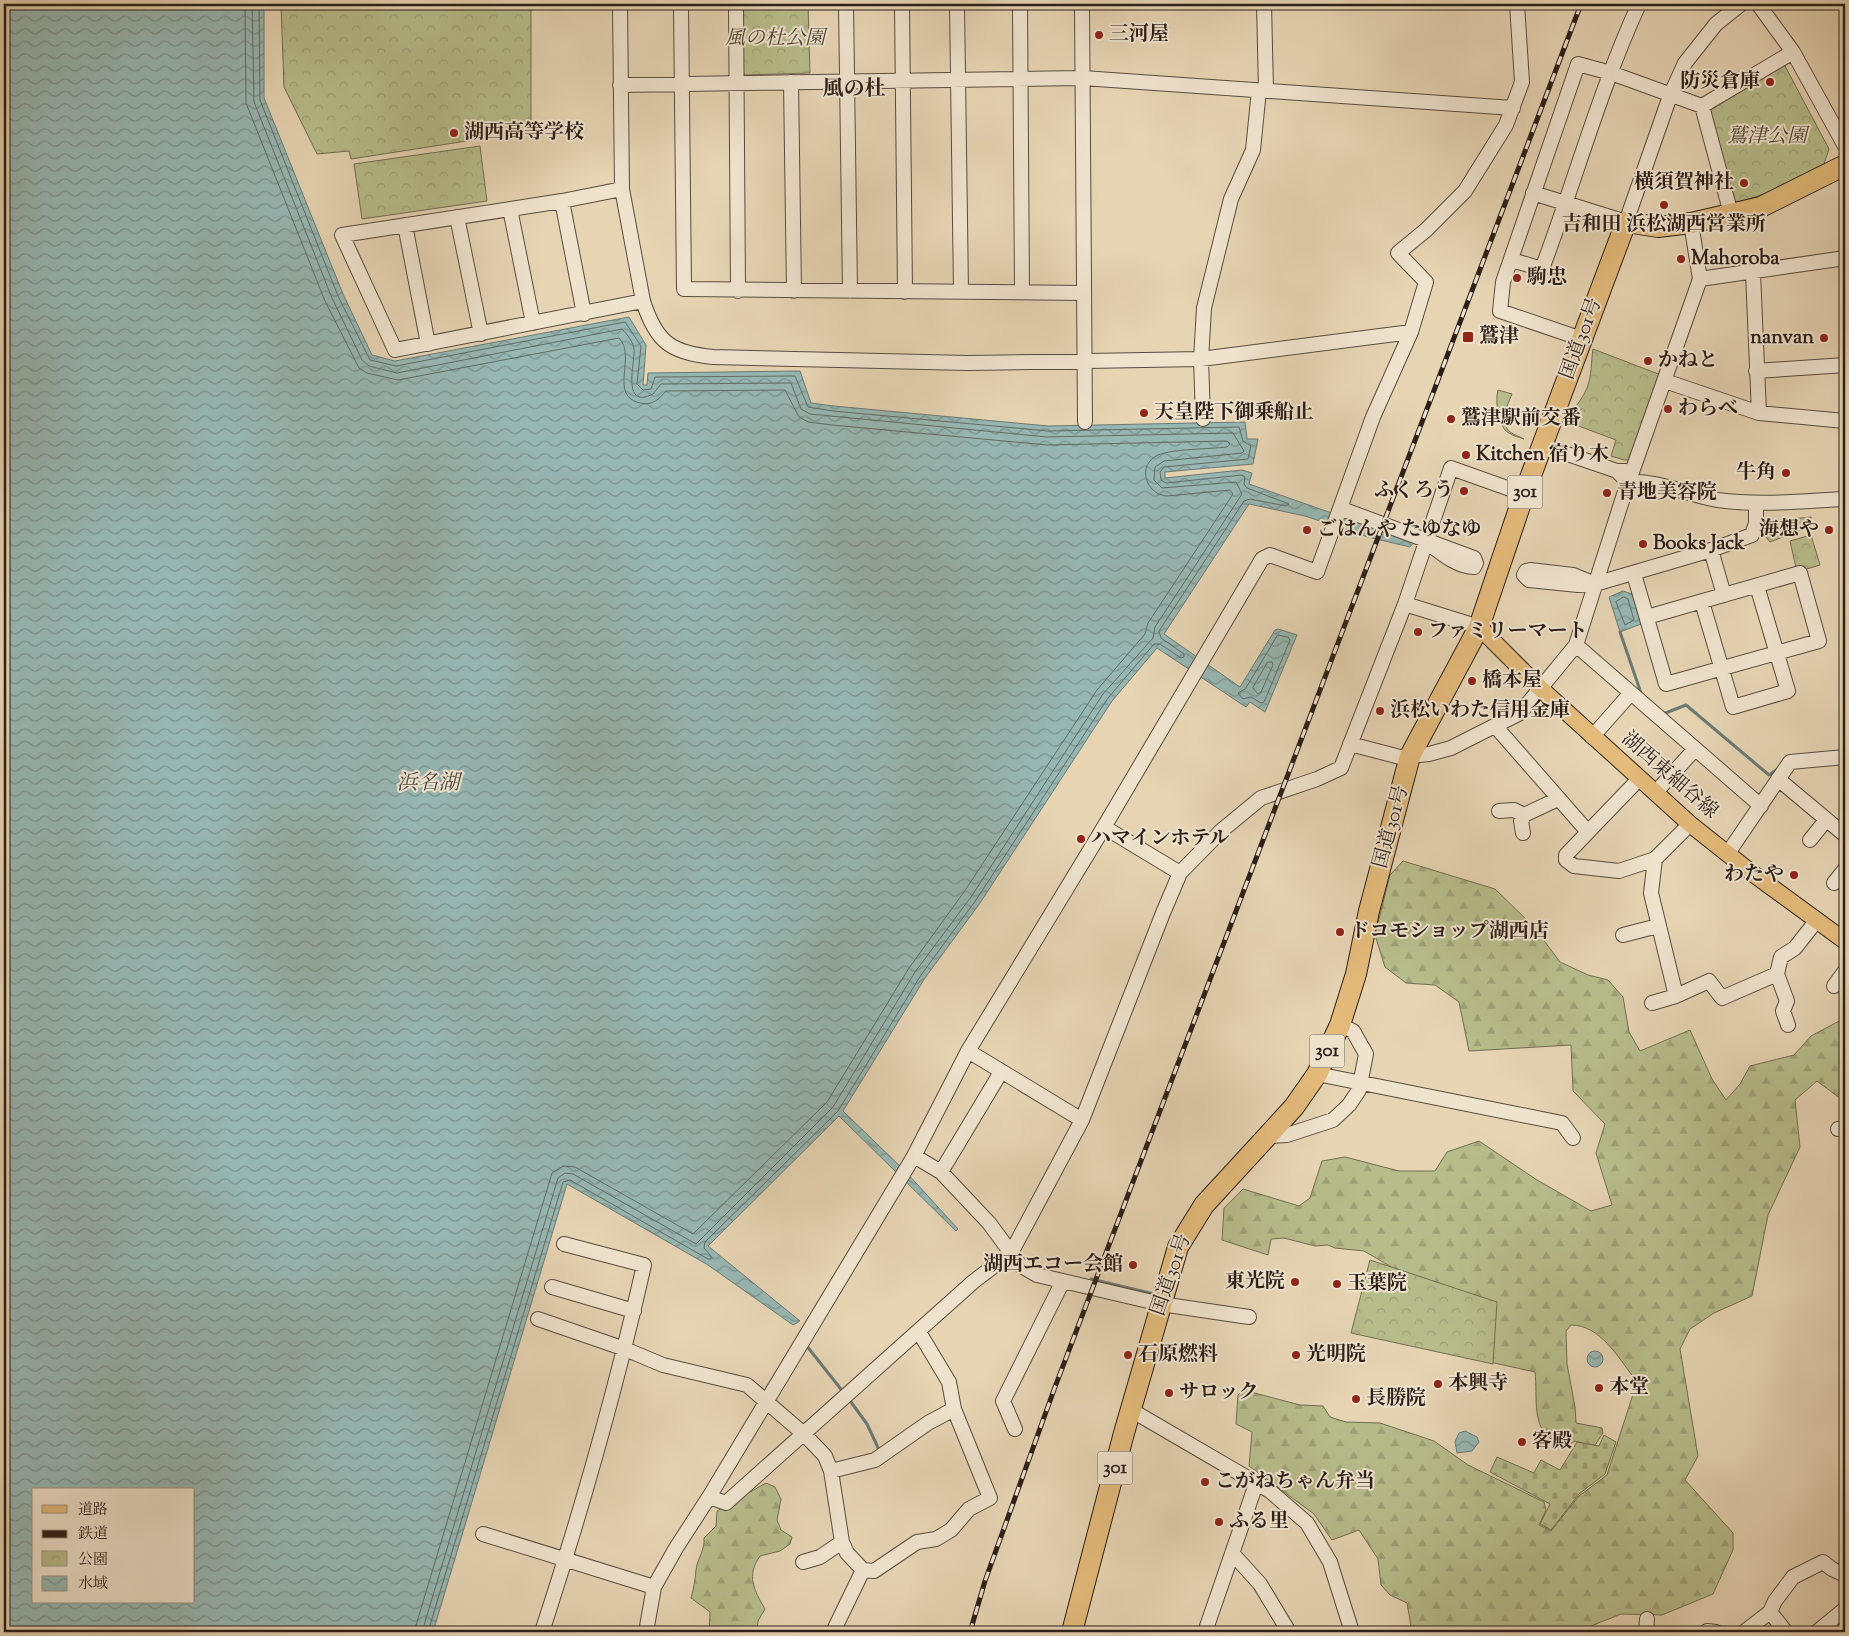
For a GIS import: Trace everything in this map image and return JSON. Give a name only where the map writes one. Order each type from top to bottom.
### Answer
[{"type":"highway","points":[[1626,222],[1658,227],[1692,223],[1762,207],[1845,166]]},
{"type":"highway","name":"国道301号","points":[[1072,1632],[1131,1410],[1178,1247],[1189,1226],[1204,1205],[1294,1107],[1317,1074],[1340,1025],[1356,974],[1369,911],[1410,756],[1478,627],[1524,494],[1544,446],[1626,222]]},
{"type":"main road","name":"湖西東細谷線","points":[[1478,627],[1592,737],[1690,824],[1845,941]]},
{"type":"street","points":[[620,4],[622,189],[643,301],[648,318],[663,341],[674,349],[690,355],[713,357],[906,363],[1086,362],[1201,359],[1411,332]]},
{"type":"street","points":[[680,4],[684,290],[1084,293]]},
{"type":"street","points":[[736,4],[735,83],[738,291]]},
{"type":"street","points":[[846,4],[850,292]]},
{"type":"street","points":[[902,4],[905,292]]},
{"type":"street","points":[[957,4],[961,292]]},
{"type":"street","points":[[1020,4],[1022,292]]},
{"type":"street","points":[[1082,4],[1085,422]]},
{"type":"street","points":[[646,1632],[654,1587],[676,1548],[709,1497],[914,1156],[968,1051],[1104,827],[1262,560],[1270,556],[1318,572],[1342,509],[1373,417],[1411,332],[1426,282],[1398,253],[1426,230],[1465,191],[1506,125],[1513,108],[1522,82],[1517,4]]},
{"type":"street","points":[[1512,260],[1542,269],[1567,204],[1611,73],[1639,4]]},
{"type":"street","points":[[1533,193],[1626,222],[1670,96],[1685,63],[1716,24],[1741,4]]},
{"type":"street","points":[[1758,4],[1793,52],[1845,146]]},
{"type":"street","points":[[1203,419],[1201,359],[1204,308],[1231,199],[1253,150],[1263,90],[1268,5]]},
{"type":"street","points":[[1582,339],[1500,311],[1503,282],[1578,64],[1611,73],[1670,96],[1702,106],[1793,52]]},
{"type":"street","points":[[620,85],[1083,78],[1513,108]]},
{"type":"street","points":[[791,82],[794,291]]},
{"type":"street","points":[[1702,106],[1731,214]]},
{"type":"street","points":[[622,189],[562,201],[342,235],[395,350],[643,301]]},
{"type":"street","points":[[562,201],[584,314]]},
{"type":"street","points":[[510,209],[533,323]]},
{"type":"street","points":[[457,217],[481,334]]},
{"type":"street","points":[[1350,744],[1400,757],[1451,748],[1496,727],[1520,713],[1576,646],[1630,477],[1666,381],[1700,279],[1692,223]]},
{"type":"street","points":[[405,225],[428,344]]},
{"type":"street","points":[[1700,279],[1753,273],[1845,258]]},
{"type":"street","points":[[1753,273],[1759,413]]},
{"type":"street","points":[[1756,371],[1845,365]]},
{"type":"street","points":[[1666,381],[1759,413],[1845,421]]},
{"type":"street","points":[[1544,446],[1630,477],[1718,500],[1756,502],[1845,499]]},
{"type":"street","points":[[709,1497],[726,1503],[805,1435],[973,1282],[1011,1253],[1082,1120],[1180,873],[1221,831],[1261,798],[1317,779],[1341,768],[1405,604],[1451,468],[1524,494]]},
{"type":"street","points":[[1595,584],[1711,550],[1752,535],[1756,523],[1756,502]]},
{"type":"street","points":[[1342,509],[1425,541]]},
{"type":"street","points":[[1711,550],[1724,595]]},
{"type":"street","points":[[1634,574],[1666,684],[1819,641],[1800,573],[1648,617]]},
{"type":"street","points":[[1702,602],[1733,707],[1788,691],[1757,586]]},
{"type":"street","points":[[1405,604],[1478,627]]},
{"type":"street","points":[[1576,646],[1761,806]]},
{"type":"street","points":[[1592,737],[1631,693]]},
{"type":"street","points":[[1496,727],[1588,832]]},
{"type":"street","points":[[1655,793],[1695,749]]},
{"type":"street","points":[[1728,853],[1793,760],[1845,757]]},
{"type":"street","points":[[1639,779],[1566,855],[1566,860],[1574,866],[1619,871],[1656,859],[1690,824]]},
{"type":"street","points":[[1778,779],[1845,835]]},
{"type":"street","points":[[1523,833],[1521,821],[1524,815],[1558,799]]},
{"type":"street","points":[[1499,811],[1514,810],[1524,815]]},
{"type":"street","points":[[1810,840],[1826,820]]},
{"type":"street","points":[[1104,827],[1180,873]]},
{"type":"street","points":[[1656,859],[1651,893],[1676,996]]},
{"type":"street","points":[[1834,883],[1845,869]]},
{"type":"street","points":[[1788,1025],[1783,1010],[1787,1001],[1777,974],[1781,957],[1795,948],[1817,920]]},
{"type":"street","points":[[1624,935],[1658,926]]},
{"type":"street","points":[[1834,986],[1845,971]]},
{"type":"street","points":[[1652,1003],[1676,996],[1709,981],[1722,998],[1777,974]]},
{"type":"street","points":[[1269,1136],[1287,1135],[1333,1120],[1349,1105],[1359,1090],[1366,1054],[1353,1031],[1340,1025]]},
{"type":"street","points":[[968,1051],[1082,1120]]},
{"type":"street","points":[[940,1172],[1001,1072]]},
{"type":"street","points":[[1317,1074],[1479,1100],[1562,1123],[1573,1138]]},
{"type":"street","points":[[914,1156],[940,1172],[989,1224],[1020,1264],[1037,1275],[1161,1304],[1249,1317]]},
{"type":"street","points":[[542,1632],[565,1561],[625,1348],[644,1265],[564,1244]]},
{"type":"street","points":[[1015,1429],[1004,1401],[1063,1281]]},
{"type":"street","points":[[552,1287],[634,1311]]},
{"type":"street","points":[[538,1319],[625,1348],[663,1364],[746,1385],[805,1435],[825,1456],[831,1471],[842,1542],[847,1553],[864,1570],[874,1570],[917,1542],[936,1539],[950,1530],[969,1509],[990,1498],[954,1409],[949,1382],[919,1332]]},
{"type":"street","points":[[831,1471],[875,1460],[928,1423],[954,1409]]},
{"type":"street","points":[[1131,1410],[1283,1500],[1307,1523],[1317,1537],[1330,1562],[1352,1632]]},
{"type":"street","points":[[1205,1632],[1256,1484]]},
{"type":"street","points":[[483,1534],[565,1561],[654,1587]]},
{"type":"street","points":[[803,1562],[820,1557],[842,1542]]},
{"type":"street","points":[[1232,1553],[1260,1584],[1284,1628]]},
{"type":"street","points":[[1744,1632],[1770,1612],[1774,1601],[1793,1577],[1823,1562],[1832,1570],[1845,1575]]},
{"type":"street","points":[[833,1632],[864,1570]]},
{"type":"street","points":[[1817,1632],[1845,1609]]},
{"type":"street","points":[[1770,1612],[1786,1632]]},
{"type":"green space","points":[[281,4],[531,4],[531,131],[351,159],[349,151],[317,154],[284,87]]},
{"type":"green space","name":"風の杜公園","points":[[739,4],[808,4],[810,73],[745,75],[740,69]]},
{"type":"green space","name":"鷲津公園","points":[[1781,66],[1785,66],[1829,149],[1823,167],[1764,194],[1736,203],[1709,114],[1711,107]]},
{"type":"green space","points":[[480,146],[487,201],[362,219],[354,164]]},
{"type":"green space","points":[[1593,349],[1661,375],[1630,460],[1611,456],[1616,440],[1568,422],[1589,383]]},
{"type":"green space","points":[[1498,390],[1512,394],[1505,414],[1505,424],[1510,432],[1524,439],[1514,436],[1505,430],[1498,411]]},
{"type":"green space","points":[[1811,517],[1811,526],[1770,542],[1766,537],[1766,525],[1770,521]]},
{"type":"green space","points":[[1811,535],[1820,565],[1797,572],[1790,541]]},
{"type":"green space","points":[[1403,861],[1495,889],[1533,926],[1560,962],[1588,975],[1608,980],[1623,997],[1629,1032],[1640,1051],[1690,1030],[1712,1079],[1726,1100],[1740,1084],[1750,1066],[1794,1055],[1811,1036],[1845,1018],[1845,1102],[1817,1081],[1795,1100],[1800,1147],[1768,1215],[1752,1296],[1714,1313],[1690,1329],[1680,1349],[1698,1456],[1685,1480],[1733,1533],[1733,1550],[1713,1594],[1662,1615],[1621,1614],[1591,1626],[1590,1632],[1412,1632],[1407,1603],[1390,1595],[1381,1585],[1378,1559],[1359,1530],[1332,1540],[1314,1514],[1249,1466],[1252,1432],[1236,1424],[1238,1395],[1243,1390],[1300,1405],[1323,1406],[1330,1417],[1346,1422],[1380,1423],[1434,1441],[1468,1465],[1544,1502],[1546,1510],[1539,1525],[1551,1531],[1579,1496],[1607,1475],[1636,1385],[1634,1378],[1599,1336],[1581,1326],[1571,1325],[1566,1331],[1567,1364],[1576,1423],[1602,1428],[1603,1433],[1595,1445],[1575,1441],[1569,1444],[1560,1443],[1548,1437],[1539,1422],[1535,1372],[1485,1361],[1412,1279],[1364,1251],[1335,1248],[1328,1245],[1315,1246],[1284,1238],[1271,1239],[1268,1255],[1222,1240],[1224,1208],[1243,1189],[1299,1206],[1310,1198],[1322,1161],[1345,1157],[1399,1171],[1435,1171],[1447,1152],[1479,1141],[1537,1180],[1591,1211],[1612,1205],[1596,1153],[1605,1124],[1573,1091],[1571,1045],[1469,1051],[1459,1002],[1435,985],[1406,983],[1385,967],[1375,935],[1390,875]]},
{"type":"green space","points":[[1370,1260],[1497,1302],[1493,1364],[1351,1333]]},
{"type":"green space","points":[[1604,1435],[1616,1442],[1605,1474],[1579,1494],[1551,1530],[1540,1524],[1550,1504],[1490,1472],[1497,1457],[1534,1473],[1541,1460],[1560,1470],[1577,1442],[1599,1446]]},
{"type":"green space","points":[[766,1483],[775,1487],[781,1499],[777,1520],[781,1530],[792,1537],[790,1544],[780,1551],[760,1556],[753,1570],[753,1583],[765,1609],[758,1621],[757,1632],[709,1632],[710,1612],[691,1598],[704,1538],[716,1526],[717,1511]]},
{"type":"water","name":"浜名湖","points":[[4,4],[264,4],[264,98],[343,294],[372,355],[395,361],[629,317],[646,345],[643,385],[647,385],[648,373],[800,371],[811,403],[834,406],[1048,426],[1245,422],[1247,439],[1258,439],[1253,464],[1165,472],[1165,478],[1242,470],[1252,473],[1249,484],[1414,542],[1410,547],[1368,537],[1305,516],[1249,504],[1164,634],[1240,687],[1275,630],[1278,629],[1297,635],[1265,712],[1250,702],[1246,707],[1157,648],[1112,701],[980,903],[925,978],[843,1111],[906,1172],[958,1229],[956,1231],[839,1116],[708,1246],[800,1321],[793,1325],[708,1265],[567,1184],[433,1632],[4,1632]]},
{"type":"water","points":[[1623,591],[1632,594],[1641,624],[1620,632],[1609,597]]},
{"type":"water","points":[[1595,1351],[1601,1353],[1603,1359],[1601,1365],[1595,1367],[1589,1365],[1587,1359],[1589,1353]]},
{"type":"water","points":[[1465,1431],[1477,1437],[1479,1442],[1472,1451],[1457,1453],[1455,1442],[1459,1433]]},
{"type":"waterway","points":[[1620,632],[1641,693]]},
{"type":"waterway","points":[[1663,714],[1686,705],[1769,775],[1779,768]]},
{"type":"waterway","points":[[1091,1279],[1154,1294]]},
{"type":"waterway","points":[[806,1345],[844,1393]]},
{"type":"waterway","points":[[848,1398],[867,1424],[880,1452]]},
{"type":"railway","points":[[970,1632],[985,1581],[1055,1387],[1581,4]]},
{"type":"place","name":"三河屋","points":[[1099,35]]},
{"type":"place","name":"防災倉庫","points":[[1770,82]]},
{"type":"place","name":"湖西高等学校","points":[[454,133]]},
{"type":"place","name":"横須賀神社","points":[[1744,183]]},
{"type":"place","name":"吉和田 浜松湖西営業所","points":[[1664,205]]},
{"type":"place","name":"Mahoroba","points":[[1681,259]]},
{"type":"place","name":"駒忠","points":[[1517,278]]},
{"type":"place","name":"鷲津","points":[[1468,337]]},
{"type":"place","name":"nanvan","points":[[1824,338]]},
{"type":"place","name":"かねと","points":[[1648,361]]},
{"type":"place","name":"わらべ","points":[[1668,409]]},
{"type":"place","name":"天皇陛下御乗船止","points":[[1144,413]]},
{"type":"place","name":"鷲津駅前交番","points":[[1451,419]]},
{"type":"place","name":"Kitchen 宿り木","points":[[1466,455]]},
{"type":"place","name":"牛角","points":[[1786,473]]},
{"type":"place","name":"ふくろう","points":[[1464,491]]},
{"type":"place","name":"青地美容院","points":[[1607,493]]},
{"type":"place","name":"ごはんや たゆなゆ","points":[[1307,530]]},
{"type":"place","name":"海想や","points":[[1829,530]]},
{"type":"place","name":"Books Jack","points":[[1643,544]]},
{"type":"place","name":"ファミリーマート","points":[[1418,632]]},
{"type":"place","name":"橋本屋","points":[[1472,681]]},
{"type":"place","name":"浜松いわた信用金庫","points":[[1380,711]]},
{"type":"place","name":"ハマインホテル","points":[[1081,839]]},
{"type":"place","name":"わたや","points":[[1794,875]]},
{"type":"place","name":"ドコモショップ湖西店","points":[[1340,932]]},
{"type":"place","name":"湖西エコー会館","points":[[1133,1265]]},
{"type":"place","name":"東光院","points":[[1295,1282]]},
{"type":"place","name":"玉葉院","points":[[1337,1284]]},
{"type":"place","name":"石原燃料","points":[[1128,1355]]},
{"type":"place","name":"光明院","points":[[1296,1355]]},
{"type":"place","name":"本興寺","points":[[1438,1384]]},
{"type":"place","name":"本堂","points":[[1599,1388]]},
{"type":"place","name":"サロック","points":[[1169,1393]]},
{"type":"place","name":"長勝院","points":[[1356,1399]]},
{"type":"place","name":"客殿","points":[[1522,1442]]},
{"type":"place","name":"こがねちゃん弁当","points":[[1205,1482]]},
{"type":"place","name":"ふる里","points":[[1219,1522]]},
{"type":"district","name":"風の杜","points":[[854,90]]}]
